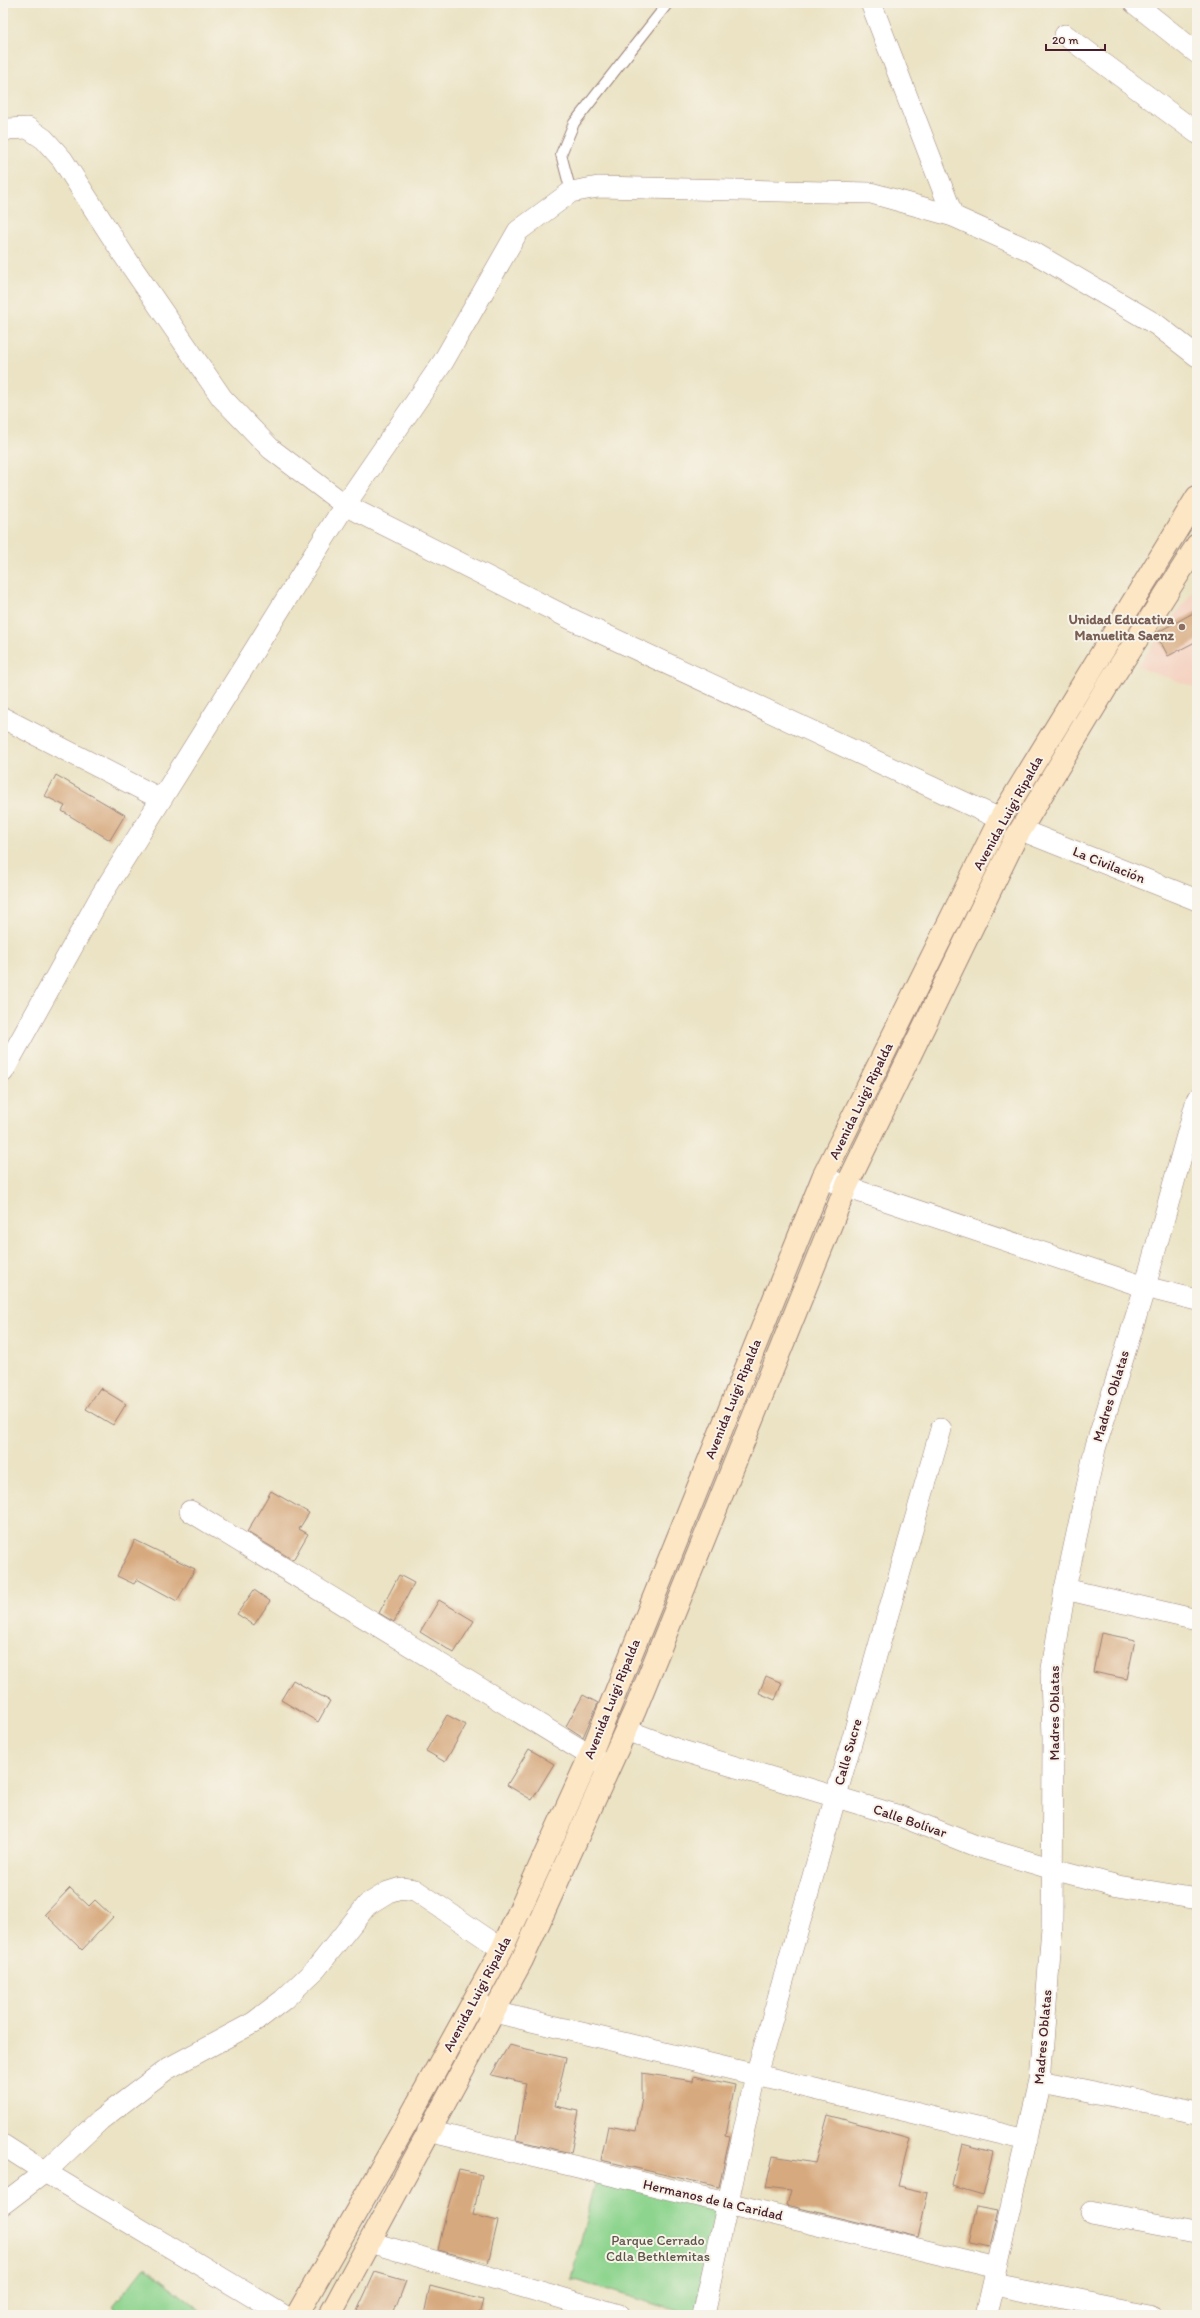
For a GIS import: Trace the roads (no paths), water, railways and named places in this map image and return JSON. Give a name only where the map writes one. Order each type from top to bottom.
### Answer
[{"type":"street","points":[[871,3],[953,216]]},
{"type":"street","points":[[1134,3],[1197,53]]},
{"type":"street","points":[[1065,35],[1197,134]]},
{"type":"street","points":[[3,132],[8,129],[28,128],[44,139],[62,159],[140,280],[222,398],[271,449],[345,505],[569,618],[1000,820]]},
{"type":"street","points":[[3,1072],[99,899],[345,505],[443,362],[518,231],[570,192],[598,187],[871,193],[953,216],[1031,251],[1157,325],[1197,356]]},
{"type":"street","name":"Avenida Luigi Ripalda","points":[[297,2315],[408,2120],[502,1949],[590,1756],[823,1177],[1000,820],[1197,497]]},
{"type":"street","name":"Avenida Luigi Ripalda","points":[[330,2315],[522,1960],[626,1730],[846,1187],[1021,830],[1109,683],[1197,545]]},
{"type":"street","points":[[3,718],[161,800]]},
{"type":"street","name":"La Civilación","points":[[1021,830],[1197,900]]},
{"type":"street","name":"Madres Oblatas","points":[[986,2315],[1040,2081],[1052,1927],[1054,1738],[1052,1675],[1065,1589],[1095,1449],[1145,1287],[1197,1099]]},
{"type":"street","points":[[823,1177],[846,1187],[1145,1287],[1197,1300]]},
{"type":"street","name":"Calle Sucre","points":[[703,2315],[756,2075],[941,1429]]},
{"type":"street","points":[[190,1511],[610,1767]]},
{"type":"street","points":[[1065,1589],[1197,1620]]},
{"type":"street","name":"Calle Bolívar","points":[[626,1730],[676,1749],[903,1817],[976,1846],[1052,1869],[1118,1886],[1197,1899]]},
{"type":"street","points":[[3,2204],[45,2172],[100,2120],[167,2069],[253,2023],[284,2000],[316,1969],[367,1905],[388,1892],[401,1888],[415,1890],[502,1949]]},
{"type":"street","points":[[474,2001],[494,2012],[1027,2140]]},
{"type":"street","points":[[1040,2081],[1197,2113]]},
{"type":"street","name":"Hermanos de la Caridad","points":[[428,2132],[727,2203],[995,2276],[1150,2315]]},
{"type":"street","points":[[3,2144],[45,2172],[283,2315]]},
{"type":"street","points":[[1091,2212],[1197,2232]]},
{"type":"street","points":[[369,2242],[620,2315]]},
{"type":"lane","points":[[570,192],[561,154],[574,123],[668,3]]},
{"type":"place","name":"Unidad Educativa Manuelita Saenz","points":[[1182,627]]},
{"type":"park label","name":"Parque Cerrado Cdla Bethlemitas","points":[[658,2248]]}]
